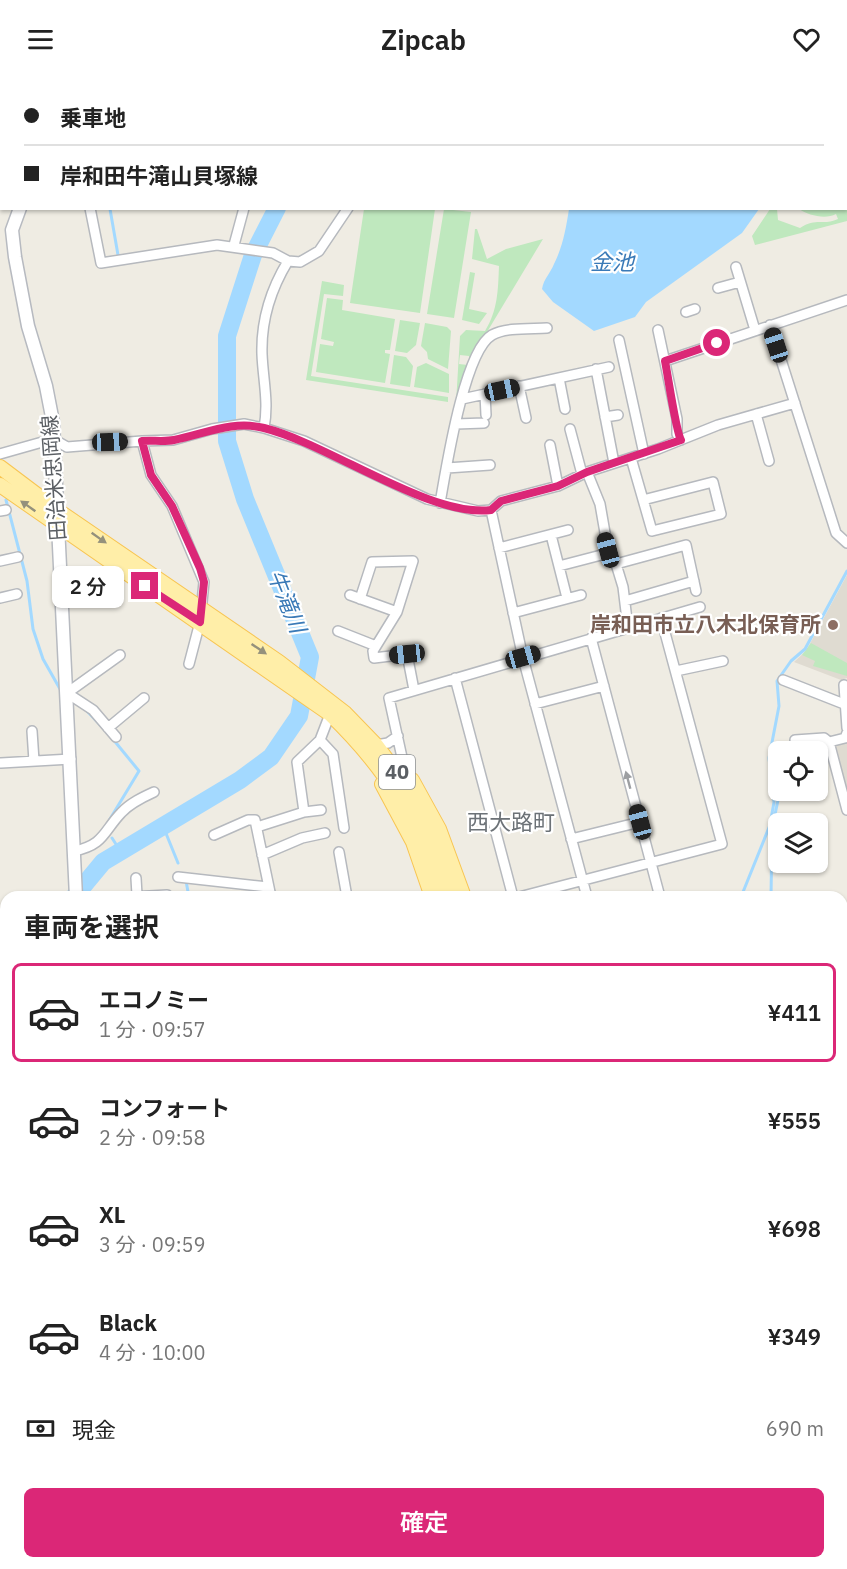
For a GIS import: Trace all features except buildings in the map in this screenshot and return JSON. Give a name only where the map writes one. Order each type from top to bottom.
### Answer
[{"type":"main road","name":"田治米忠岡線","points":[[19,210],[12,230],[15,257],[28,326],[46,386],[53,422],[68,693],[76,891]]},
{"type":"main road","name":"40","points":[[0,467],[200,616]]},
{"type":"main road","name":"40","points":[[0,485],[57,526],[278,668],[324,704],[377,752],[449,891]]},
{"type":"main road","name":"40","points":[[324,704],[377,752]]},
{"type":"main road","points":[[377,752],[405,771],[440,829],[462,891]]},
{"type":"main road","points":[[377,752],[382,783],[413,842],[430,891]]},
{"type":"main road","name":"40","points":[[439,872],[441,891]]},
{"type":"street","points":[[90,210],[101,263],[217,245],[237,246],[273,253],[288,261],[300,262],[319,251],[347,210]]},
{"type":"street","points":[[237,246],[244,210]]},
{"type":"street","points":[[264,428],[268,412],[262,353],[265,321],[268,304],[288,261]]},
{"type":"street","points":[[736,267],[755,330]]},
{"type":"street","points":[[718,288],[740,282]]},
{"type":"street","points":[[665,361],[847,300]]},
{"type":"street","points":[[770,325],[836,533],[847,543]]},
{"type":"street","points":[[440,503],[465,381],[488,337],[496,333],[547,328]]},
{"type":"street","points":[[658,330],[657,346],[665,361],[665,386],[677,419],[677,434],[681,440]]},
{"type":"street","points":[[619,340],[644,454]]},
{"type":"street","points":[[462,399],[609,367]]},
{"type":"street","points":[[597,369],[614,463]]},
{"type":"street","points":[[558,378],[565,409]]},
{"type":"street","points":[[519,386],[526,418]]},
{"type":"street","points":[[456,424],[485,419],[485,394]]},
{"type":"street","points":[[0,454],[53,440],[67,447],[173,440],[212,429],[244,424],[304,441],[440,503],[468,510],[491,510],[501,501],[558,486],[585,473],[681,440],[697,438],[756,414],[795,403]]},
{"type":"street","points":[[605,417],[618,414]]},
{"type":"street","points":[[756,414],[769,461]]},
{"type":"street","points":[[570,429],[585,473],[600,504],[609,553],[616,564],[625,601],[628,628]]},
{"type":"street","points":[[142,441],[151,475],[172,506],[204,582],[200,616],[189,664]]},
{"type":"street","points":[[550,445],[558,486]]},
{"type":"street","points":[[631,458],[643,500],[652,531],[721,514],[713,482],[643,500]]},
{"type":"street","points":[[447,468],[490,465]]},
{"type":"street","points":[[491,510],[523,657],[586,891]]},
{"type":"street","points":[[499,548],[568,530]]},
{"type":"street","points":[[551,535],[567,598]]},
{"type":"street","points":[[616,564],[686,545],[695,586],[625,601]]},
{"type":"street","points":[[559,566],[609,553]]},
{"type":"street","points":[[0,561],[18,557]]},
{"type":"street","points":[[360,599],[372,562],[413,561],[397,612],[376,646],[374,658],[407,654],[414,690]]},
{"type":"street","points":[[0,598],[17,594]]},
{"type":"street","points":[[350,595],[397,612]]},
{"type":"street","points":[[513,613],[581,595]]},
{"type":"street","points":[[405,771],[389,698],[700,607]]},
{"type":"street","points":[[542,891],[722,844],[662,618]]},
{"type":"street","points":[[338,631],[376,646]]},
{"type":"street","points":[[591,638],[658,891]]},
{"type":"street","points":[[116,737],[93,710],[68,693],[120,655]]},
{"type":"street","points":[[676,671],[723,661]]},
{"type":"street","points":[[455,678],[511,891]]},
{"type":"street","points":[[783,680],[843,704]]},
{"type":"street","points":[[844,685],[843,704],[847,728]]},
{"type":"street","points":[[535,704],[604,686]]},
{"type":"street","points":[[108,728],[144,698]]},
{"type":"street","points":[[304,812],[297,762],[320,740],[324,704]]},
{"type":"street","points":[[32,731],[34,761]]},
{"type":"street","points":[[829,742],[844,738],[847,734]]},
{"type":"street","points":[[377,752],[398,736]]},
{"type":"street","points":[[795,740],[824,738],[829,742],[847,810]]},
{"type":"street","points":[[320,740],[333,754],[344,828]]},
{"type":"street","points":[[1,763],[71,759]]},
{"type":"street","points":[[74,851],[91,848],[107,834],[121,813],[135,801],[154,792]]},
{"type":"street","points":[[257,827],[304,812],[321,810]]},
{"type":"street","points":[[214,834],[248,820],[255,820],[269,891]]},
{"type":"street","points":[[571,839],[640,822]]},
{"type":"street","points":[[262,855],[302,838],[325,833]]},
{"type":"street","points":[[339,852],[346,891]]},
{"type":"street","points":[[178,877],[268,887]]},
{"type":"street","points":[[135,891],[136,878]]},
{"type":"shaded area","name":"岸和田市立八木北保育所","points":[[847,575],[847,678],[841,680],[794,662],[806,651]]},
{"type":"shaded area","points":[[847,740],[847,798],[833,746]]},
{"type":"green space","points":[[364,210],[435,210],[420,313],[350,303]]},
{"type":"green space","points":[[444,210],[471,212],[454,318],[427,314]]},
{"type":"green space","points":[[769,210],[777,210],[778,220],[800,228],[815,222],[838,219],[836,214],[827,217],[801,210],[847,210],[847,221],[755,245],[752,236]]},
{"type":"green space","points":[[475,229],[477,229],[487,259],[506,249],[543,239],[469,362],[469,356],[460,355],[459,364],[468,365],[456,403],[460,336],[466,330],[485,331],[493,315],[498,292],[499,266],[472,259]]},
{"type":"green space","points":[[470,272],[475,273],[469,309],[487,313],[479,324],[462,320]]},
{"type":"green space","points":[[322,281],[344,285],[343,296],[324,294],[311,376],[448,397],[448,402],[306,380]]},
{"type":"green space","points":[[327,298],[343,300],[342,310],[395,319],[390,350],[385,350],[385,353],[390,354],[385,383],[316,372],[320,344],[333,346],[334,342],[321,339]]},
{"type":"green space","points":[[400,320],[420,323],[416,345],[407,353],[395,351]]},
{"type":"green space","points":[[425,323],[447,327],[451,331],[448,369],[428,359],[427,352],[421,346]]},
{"type":"green space","points":[[394,355],[406,357],[413,366],[410,387],[390,384]]},
{"type":"green space","points":[[426,363],[449,374],[449,393],[414,387],[417,367]]},
{"type":"green space","points":[[811,643],[847,663],[847,676],[813,666],[815,661],[802,655]]},
{"type":"water","name":"金池","points":[[569,210],[758,210],[742,233],[646,302],[635,317],[594,331],[553,302],[542,289],[560,250]]},
{"type":"waterway","points":[[110,210],[118,255]]},
{"type":"waterway","name":"牛滝川","points":[[79,891],[103,862],[240,780],[271,757],[299,716],[310,657],[245,499],[227,441],[227,336],[253,255],[276,210]]},
{"type":"waterway","points":[[6,500],[27,581],[33,629],[43,659],[60,689]]},
{"type":"waterway","points":[[743,891],[770,825],[774,802],[769,758],[779,706],[777,681],[791,661],[805,649],[847,571]]},
{"type":"waterway","points":[[86,710],[106,731]]},
{"type":"waterway","points":[[110,819],[139,771],[112,738]]},
{"type":"waterway","points":[[771,891],[772,829],[778,801]]},
{"type":"waterway","points":[[163,826],[178,863]]},
{"type":"waterway","points":[[112,838],[121,852]]},
{"type":"waterway","points":[[186,881],[188,891]]},
{"type":"place","name":"岸和田市立八木北保育所","points":[[833,625]]},
{"type":"district","name":"西大路町","points":[[511,822]]},
{"type":"route","points":[[145,586],[200,622],[204,582],[200,568],[172,506],[151,475],[142,441],[173,440],[212,429],[244,424],[304,441],[427,499],[478,512],[491,510],[501,501],[558,486],[587,472],[681,440],[677,434],[677,419],[665,361],[717,343]]}]
